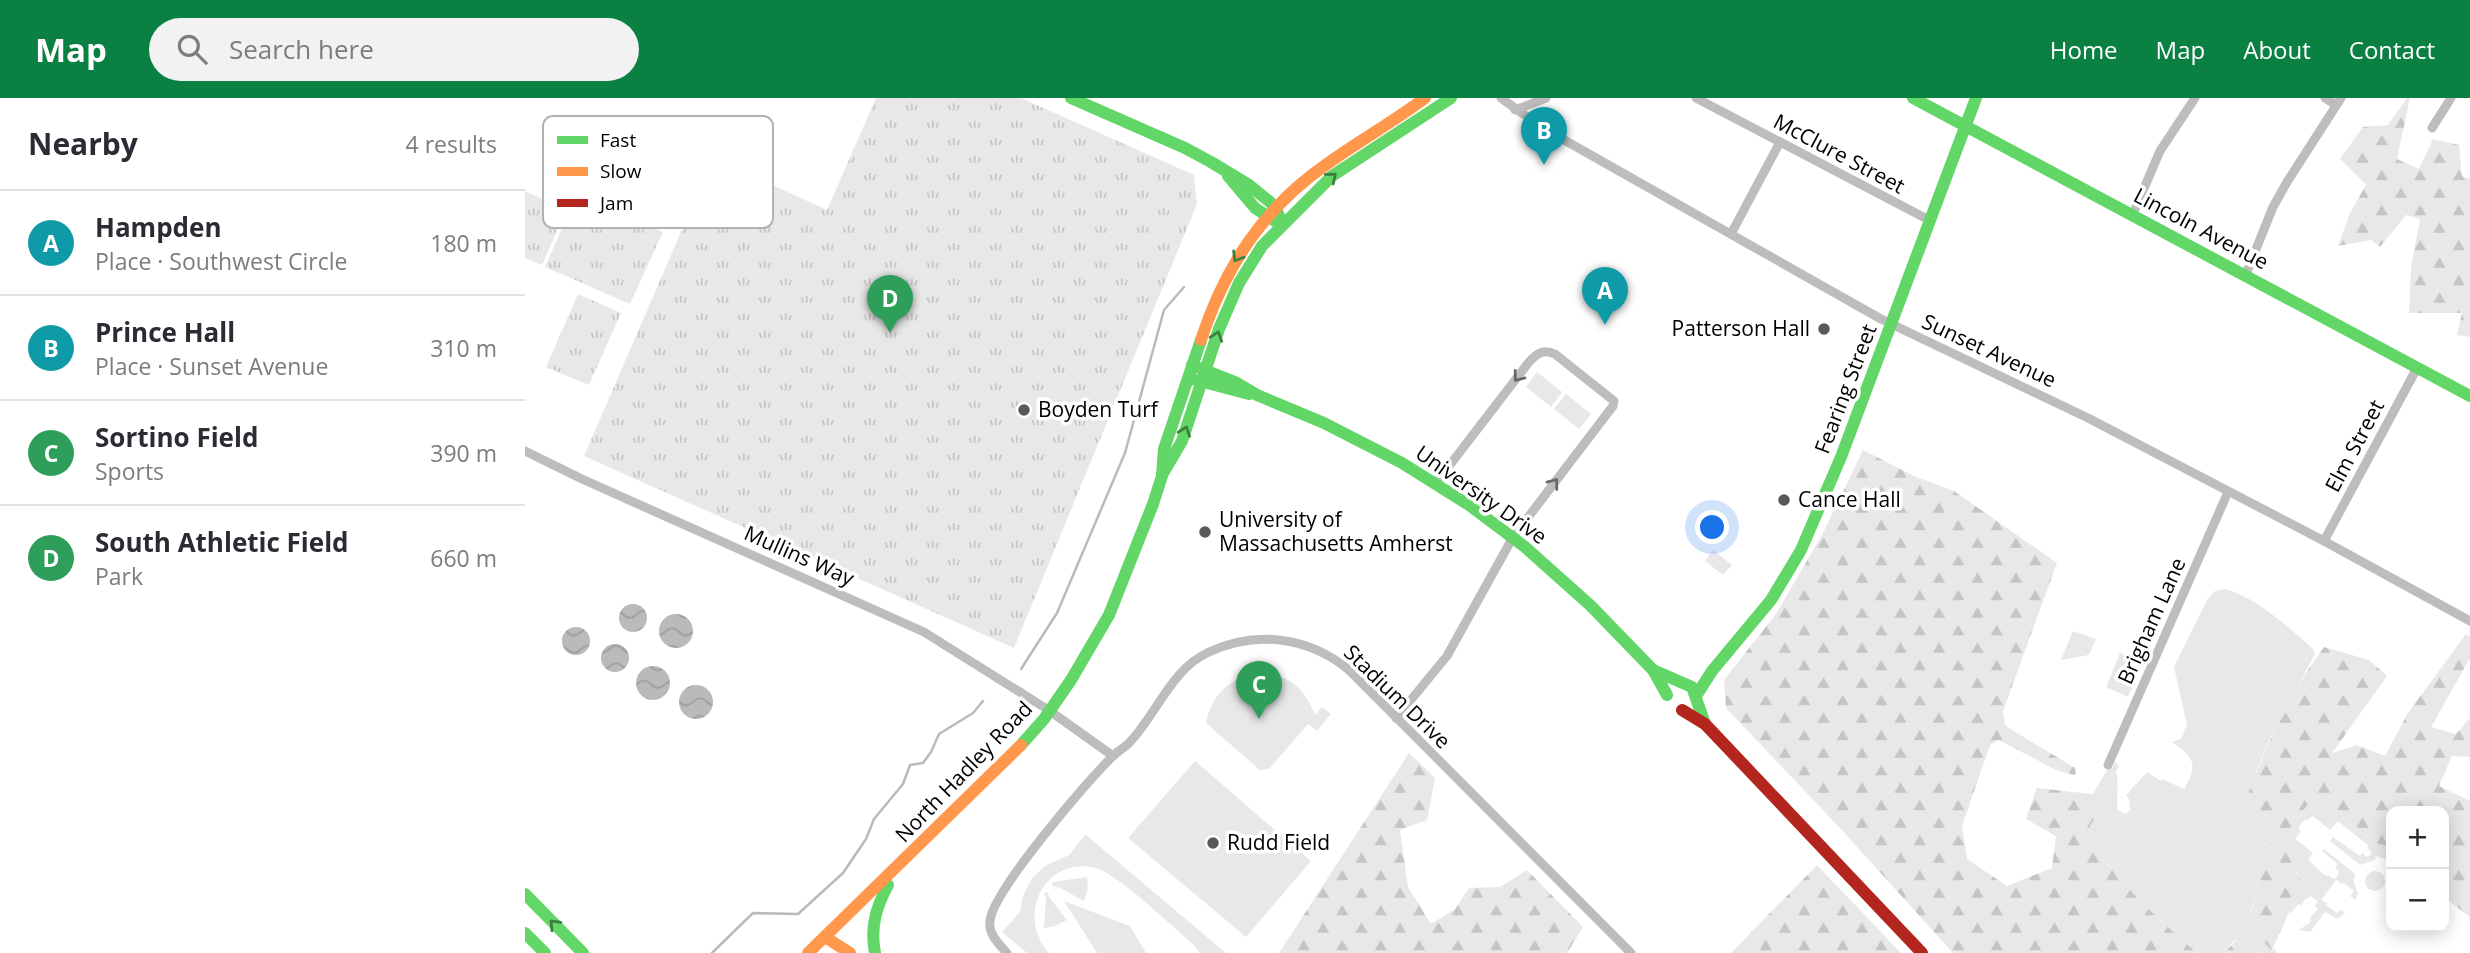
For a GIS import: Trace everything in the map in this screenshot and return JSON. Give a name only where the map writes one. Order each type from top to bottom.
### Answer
[{"type":"main road","points":[[1072,98],[1185,148],[1249,185],[1275,207],[1282,223]]},
{"type":"main road","points":[[1162,476],[1167,438],[1220,286],[1234,261],[1275,207],[1315,172],[1405,114],[1425,98]]},
{"type":"main road","points":[[1162,476],[1182,441],[1219,329],[1239,283],[1262,246],[1282,223],[1332,176],[1451,98]]},
{"type":"main road","name":"Lincoln Avenue","points":[[1913,98],[2470,396]]},
{"type":"main road","name":"Fearing Street","points":[[1695,697],[1712,671],[1771,600],[1796,560],[1841,457],[1976,98]]},
{"type":"main road","points":[[1226,173],[1266,218],[1282,223]]},
{"type":"main road","name":"University Drive","points":[[1190,371],[1206,370],[1235,382],[1402,463],[1513,537],[1591,606],[1653,670],[1671,706],[1705,724],[1922,953]]},
{"type":"main road","name":"University Drive","points":[[1190,371],[1202,383],[1257,395]]},
{"type":"main road","name":"North Hadley Road","points":[[808,953],[990,779],[1050,711],[1109,615],[1140,540],[1162,476]]},
{"type":"main road","name":"University Drive","points":[[1653,670],[1692,687],[1705,724]]},
{"type":"main road","name":"Fearing Street","points":[[1682,682],[1712,671]]},
{"type":"main road","points":[[1667,695],[1672,686],[1682,682]]},
{"type":"main road","points":[[1682,710],[1689,708],[1695,697]]},
{"type":"main road","points":[[875,953],[872,924],[874,915],[878,901],[896,870]]},
{"type":"main road","points":[[525,894],[583,953]]},
{"type":"main road","points":[[525,933],[545,953]]},
{"type":"main road","points":[[825,937],[830,953]]},
{"type":"main road","points":[[825,937],[850,953]]},
{"type":"street","name":"Sunset Avenue","points":[[1501,98],[1543,128],[1891,324],[2011,380],[2324,541],[2470,621]]},
{"type":"street","points":[[1515,110],[1546,98]]},
{"type":"street","name":"McClure Street","points":[[1696,98],[1929,220]]},
{"type":"street","points":[[2133,214],[2160,151],[2195,98]]},
{"type":"street","points":[[2246,275],[2282,190],[2339,101],[2325,98]]},
{"type":"street","points":[[2432,128],[2451,98]]},
{"type":"street","points":[[1731,234],[1780,142]]},
{"type":"street","points":[[1396,718],[1447,656],[1513,537],[1614,404],[1610,397],[1555,354],[1548,351],[1535,356],[1436,484]]},
{"type":"street","name":"Elm Street","points":[[2324,541],[2417,368]]},
{"type":"street","name":"Mullins Way","points":[[525,451],[924,632],[1050,711]]},
{"type":"street","name":"Brigham Lane","points":[[2108,765],[2228,492]]},
{"type":"street","name":"Stadium Drive","points":[[1007,953],[991,932],[989,921],[996,902],[1008,883],[1048,831],[1113,756],[1130,742],[1188,666],[1211,651],[1250,640],[1296,642],[1326,654],[1349,670],[1631,953]]},
{"type":"street","points":[[1050,711],[1113,756]]},
{"type":"green space","points":[[876,98],[1021,98],[1194,175],[1197,204],[1014,648],[584,456],[683,228],[773,228],[773,185],[827,210]]},
{"type":"green space","points":[[2407,98],[2410,98],[2397,159],[2419,169],[2433,139],[2459,145],[2462,176],[2470,179],[2470,337],[2457,335],[2462,313],[2409,313],[2411,268],[2420,219],[2406,215],[2380,247],[2371,240],[2338,246],[2350,213],[2366,185],[2340,159],[2363,127],[2388,125]]},
{"type":"green space","points":[[525,191],[543,199],[543,228],[558,228],[542,265],[525,258]]},
{"type":"green space","points":[[562,228],[654,228],[663,232],[630,304],[545,267]]},
{"type":"green space","points":[[578,294],[621,313],[589,385],[546,367]]},
{"type":"green space","points":[[1537,372],[1562,392],[1551,407],[1526,387]]},
{"type":"green space","points":[[1566,394],[1591,414],[1579,429],[1554,409]]},
{"type":"green space","points":[[1863,450],[1914,476],[1954,491],[2057,563],[2003,711],[2005,725],[2075,768],[2076,773],[2074,775],[2056,770],[1999,740],[1990,745],[1962,826],[1967,859],[2007,886],[2052,868],[2056,836],[2026,819],[2037,788],[2092,794],[2096,815],[2089,828],[2106,861],[2151,912],[2197,953],[1953,953],[1726,708],[1724,680],[1776,614],[1823,533]]},
{"type":"green space","points":[[1713,550],[1732,565],[1723,575],[1705,561]]},
{"type":"green space","points":[[2225,589],[2237,593],[2271,614],[2312,648],[2315,654],[2270,738],[2256,771],[2249,800],[2272,842],[2256,884],[2257,896],[2250,910],[2263,923],[2272,950],[2277,953],[2258,953],[2253,943],[2234,940],[2224,953],[2197,953],[2151,912],[2120,879],[2106,861],[2089,828],[2096,815],[2092,795],[2115,762],[2119,766],[2116,772],[2118,810],[2125,814],[2130,810],[2126,795],[2147,772],[2161,781],[2162,779],[2184,789],[2191,774],[2192,762],[2186,752],[2172,742],[2181,739],[2187,725],[2174,667],[2207,600],[2215,591]]},
{"type":"green space","points":[[2073,631],[2096,639],[2089,655],[2061,660]]},
{"type":"green space","points":[[2466,634],[2470,637],[2470,658],[2431,727],[2456,734],[2470,718],[2470,757],[2452,756],[2439,786],[2470,801],[2470,917],[2449,901],[2449,806],[2386,806],[2386,853],[2384,845],[2375,843],[2342,818],[2341,810],[2329,812],[2324,805],[2308,804],[2291,829],[2297,863],[2296,873],[2300,877],[2299,890],[2272,950],[2265,941],[2263,923],[2249,915],[2257,896],[2256,884],[2272,842],[2249,800],[2249,792],[2272,735],[2291,698],[2324,647],[2369,660],[2387,676],[2332,753],[2357,745],[2385,756],[2408,713]]},
{"type":"green space","points":[[2120,653],[2143,663],[2128,697],[2106,687]]},
{"type":"green space","points":[[1250,674],[1283,678],[1298,687],[1315,715],[1322,707],[1331,714],[1317,731],[1308,724],[1269,769],[1260,770],[1206,723],[1208,714],[1221,692],[1234,681]]},
{"type":"green space","points":[[1409,753],[1435,778],[1427,820],[1400,830],[1408,887],[1431,924],[1455,909],[1469,888],[1500,887],[1527,870],[1583,927],[1567,953],[1279,953]]},
{"type":"green space","name":"Rudd Field","points":[[1195,761],[1311,861],[1246,937],[1128,838]]},
{"type":"green space","points":[[2308,804],[2325,805],[2329,812],[2335,813],[2341,809],[2342,818],[2375,843],[2384,845],[2386,850],[2386,859],[2376,856],[2375,860],[2360,865],[2330,841],[2333,837],[2360,856],[2362,853],[2367,857],[2372,854],[2368,845],[2338,821],[2330,830],[2313,816],[2305,819],[2298,828],[2301,831],[2295,839],[2313,853],[2308,860],[2326,876],[2333,879],[2337,877],[2339,871],[2335,868],[2338,864],[2322,851],[2324,849],[2355,874],[2354,883],[2358,894],[2355,900],[2350,896],[2354,891],[2336,880],[2321,900],[2337,913],[2341,910],[2345,913],[2338,919],[2325,912],[2310,932],[2299,930],[2311,922],[2310,918],[2318,909],[2315,906],[2318,902],[2311,896],[2304,900],[2301,906],[2298,904],[2291,913],[2289,911],[2299,890],[2291,829]]},
{"type":"green space","points":[[1085,835],[1226,953],[1200,953],[1118,880],[1096,868],[1078,866],[1062,871],[1050,879],[1035,906],[1039,938],[1049,953],[1027,953],[1002,932],[1020,912],[1023,896],[1032,878],[1045,866],[1069,855]]},
{"type":"green space","points":[[1817,865],[1901,953],[1731,953]]},
{"type":"green space","points":[[2375,871],[2382,874],[2385,881],[2382,888],[2375,891],[2368,888],[2365,881],[2368,874]]},
{"type":"green space","points":[[1087,877],[1088,888],[1084,901],[1052,886],[1053,882]]},
{"type":"green space","points":[[1048,892],[1067,920],[1044,928],[1044,893]]},
{"type":"green space","points":[[1064,901],[1130,926],[1146,953],[1097,953]]},
{"type":"green space","points":[[2238,938],[2253,943],[2258,953],[2224,953]]},
{"type":"water","points":[[633,604],[643,608],[647,618],[643,628],[633,632],[623,628],[619,618],[623,608]]},
{"type":"water","points":[[676,614],[688,619],[693,631],[688,643],[676,648],[664,643],[659,631],[664,619]]},
{"type":"water","points":[[576,627],[586,631],[590,641],[586,651],[576,655],[566,651],[562,641],[566,631]]},
{"type":"water","points":[[615,644],[625,648],[629,658],[625,668],[615,672],[605,668],[601,658],[605,648]]},
{"type":"water","points":[[653,666],[665,671],[670,683],[665,695],[653,700],[641,695],[636,683],[641,671]]},
{"type":"water","points":[[696,685],[708,690],[713,702],[708,714],[696,719],[684,714],[679,702],[684,690]]},
{"type":"waterway","points":[[1021,669],[1057,613],[1125,453],[1164,310],[1184,287]]},
{"type":"waterway","points":[[712,953],[753,913],[798,914],[843,873],[866,839],[874,819],[903,784],[910,765],[923,763],[939,734],[973,713],[983,701]]},
{"type":"traffic: fast","points":[[1071,98],[1211,162],[1249,185],[1270,202],[1282,223]]},
{"type":"traffic: fast","points":[[1162,475],[1182,441],[1219,329],[1239,283],[1262,246],[1332,176],[1451,98]]},
{"type":"traffic: fast","points":[[1913,98],[2470,396]]},
{"type":"traffic: fast","points":[[1696,696],[1712,671],[1771,600],[1801,550],[1841,457],[1976,98]]},
{"type":"traffic: fast","points":[[1228,176],[1255,208],[1275,221]]},
{"type":"traffic: fast","points":[[1021,745],[1044,719],[1071,680],[1109,615],[1153,504],[1162,476],[1164,449],[1201,340]]},
{"type":"traffic: fast","points":[[1192,365],[1324,423],[1402,463],[1469,505],[1525,547],[1591,606],[1653,670],[1667,695]]},
{"type":"traffic: fast","points":[[1192,379],[1249,394]]},
{"type":"traffic: fast","points":[[1653,670],[1692,687],[1705,724]]},
{"type":"traffic: fast","points":[[875,953],[875,918],[888,885]]},
{"type":"traffic: fast","points":[[525,894],[583,953]]},
{"type":"traffic: fast","points":[[525,933],[545,953]]},
{"type":"traffic: slow","points":[[1201,340],[1222,288],[1249,241],[1265,220],[1304,181],[1425,98]]},
{"type":"traffic: slow","points":[[808,953],[1021,745]]},
{"type":"traffic: slow","points":[[825,937],[850,953]]},
{"type":"traffic: jam","points":[[1682,710],[1705,724],[1922,953]]},
{"type":"place","name":"Prince Hall","points":[[1544,165]]},
{"type":"place","name":"Hampden","points":[[1605,325]]},
{"type":"place","name":"Patterson Hall","points":[[1824,329]]},
{"type":"place","name":"South Athletic Field","points":[[890,333]]},
{"type":"place","name":"Boyden Turf","points":[[1024,410]]},
{"type":"place","name":"Cance Hall","points":[[1784,500]]},
{"type":"place","name":"University of Massachusetts Amherst","points":[[1205,532]]},
{"type":"place","name":"Sortino Field","points":[[1259,719]]},
{"type":"place","name":"Rudd Field","points":[[1213,843]]}]
